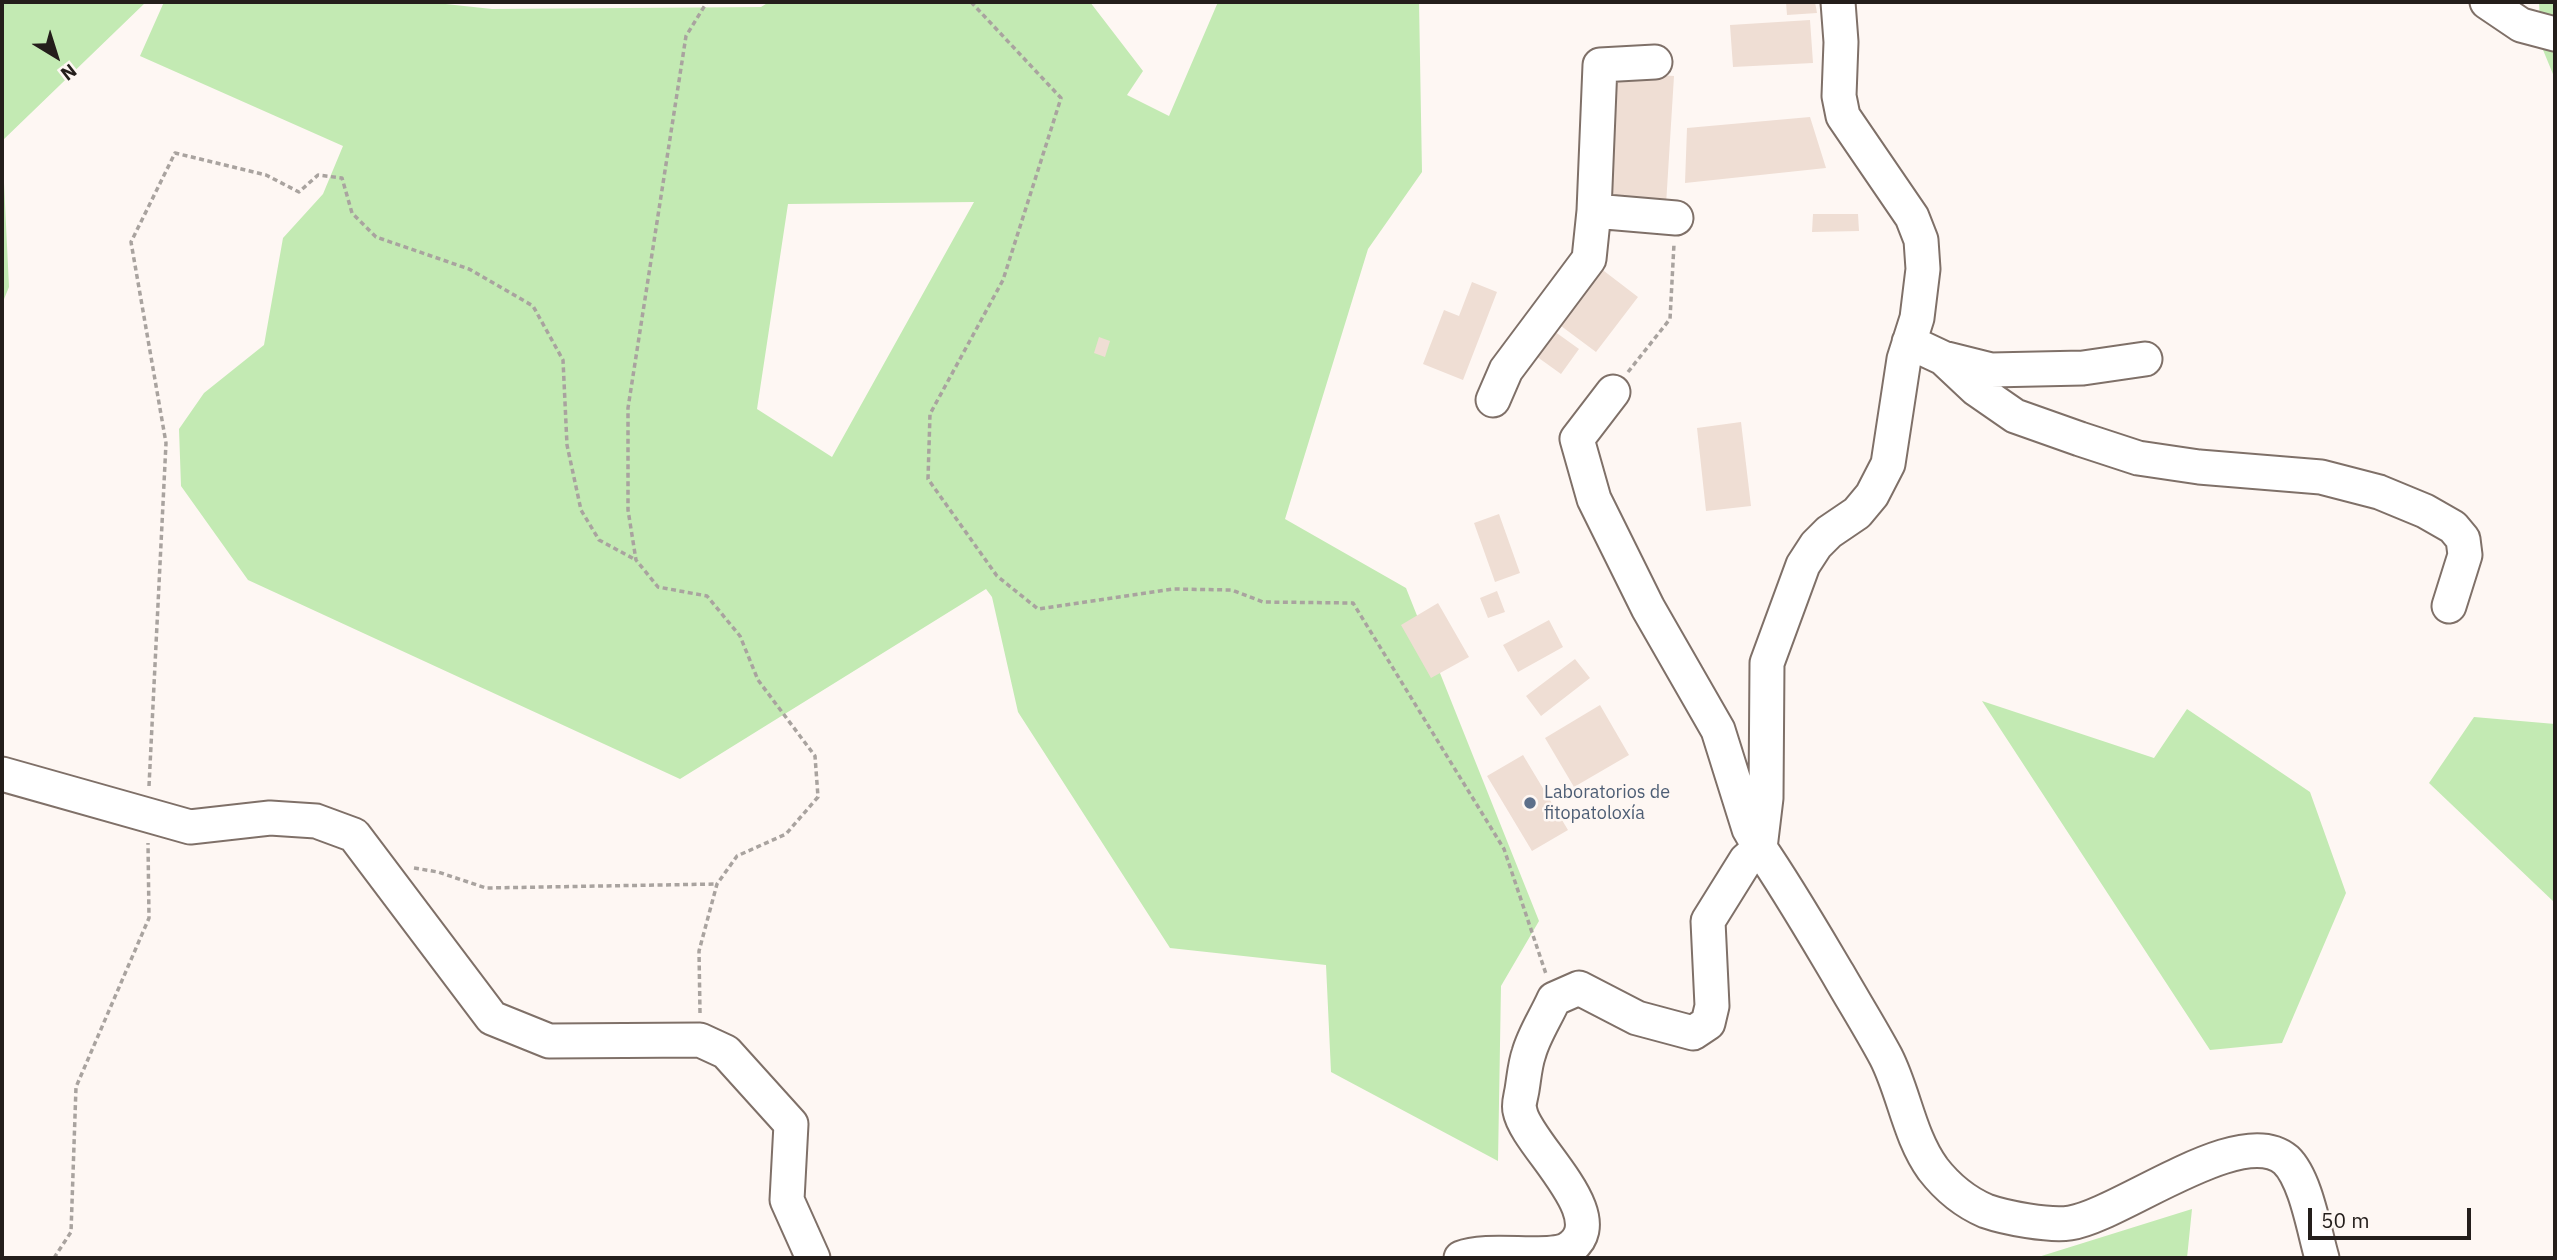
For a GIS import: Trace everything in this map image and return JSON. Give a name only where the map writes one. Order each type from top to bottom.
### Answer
[{"type":"street","points":[[1461,1258],[1469,1255],[1552,1253],[1568,1250],[1580,1236],[1583,1220],[1580,1211],[1560,1171],[1528,1131],[1519,1110],[1529,1053],[1554,999],[1579,988],[1648,1021],[1693,1033],[1708,1023],[1712,1006],[1708,921],[1746,860],[1760,848],[1766,798],[1767,663],[1803,565],[1816,545],[1829,532],[1857,513],[1872,495],[1888,464],[1903,359],[1917,318],[1923,269],[1922,240],[1912,216],[1843,116],[1839,96],[1841,42],[1838,2]]},
{"type":"street","points":[[2487,2],[2521,25],[2555,34]]},
{"type":"street","points":[[1493,400],[1506,370],[1589,259],[1594,211],[1600,65],[1655,62]]},
{"type":"street","points":[[1594,211],[1676,218]]},
{"type":"street","points":[[1909,342],[1942,358],[1991,370],[2083,368],[2145,359]]},
{"type":"street","points":[[1942,358],[1976,389],[2015,416],[2138,457],[2199,467],[2321,477],[2379,492],[2425,511],[2453,527],[2463,539],[2465,555],[2449,606]]},
{"type":"street","points":[[1613,392],[1577,439],[1594,499],[1648,608],[1718,730],[1749,829],[1887,1059],[1916,1137],[1932,1167],[1948,1187],[1988,1212],[2028,1220],[2068,1223],[2094,1216],[2203,1164],[2243,1151],[2268,1151],[2285,1160],[2299,1177],[2322,1258]]},
{"type":"street","points":[[2,774],[190,827],[270,818],[316,821],[354,835],[492,1018],[549,1041],[700,1040],[726,1052],[792,1124],[787,1199],[813,1258]]},
{"type":"path","points":[[636,560],[628,510],[628,408],[686,36],[707,2]]},
{"type":"path","points":[[971,2],[1061,98],[1003,279],[930,414],[928,480],[997,576],[1038,609],[1173,589],[1232,590],[1263,602],[1353,603],[1504,849],[1554,999]]},
{"type":"path","points":[[54,1258],[71,1232],[76,1087],[149,918],[147,816],[166,443],[131,242],[175,153],[266,175],[299,192],[318,176],[342,178],[352,213],[376,237],[470,269],[533,306],[563,360],[567,445],[581,510],[599,540],[636,560],[659,587],[706,596],[740,636],[758,680],[815,756],[818,797],[786,834],[737,856],[717,884],[699,951],[700,1040]]},
{"type":"path","points":[[1613,392],[1670,319],[1676,218]]},
{"type":"path","points":[[379,868],[401,866],[439,872],[486,888],[717,884]]},
{"type":"green space","points":[[2,2],[146,2],[2,141]]},
{"type":"green space","points":[[164,2],[427,2],[492,9],[761,7],[769,2],[1090,2],[1143,71],[1127,95],[1169,116],[1218,2],[1419,2],[1422,172],[1368,249],[1285,519],[1406,588],[1539,921],[1501,986],[1498,1161],[1331,1072],[1326,965],[1170,948],[1018,712],[992,597],[986,589],[680,779],[248,580],[181,486],[179,429],[204,393],[264,345],[283,238],[323,194],[343,146],[140,56]],"holes":[[[974,202],[832,457],[757,409],[788,204]]]},
{"type":"green space","points":[[2539,2],[2555,2],[2555,79],[2541,45]]},
{"type":"green space","points":[[2,141],[9,287],[2,304]]},
{"type":"green space","points":[[1982,701],[2154,758],[2187,709],[2310,792],[2346,893],[2282,1043],[2210,1050]]},
{"type":"green space","points":[[2474,717],[2555,724],[2555,903],[2429,783]]},
{"type":"green space","points":[[2192,1209],[2187,1258],[2035,1258]]},
{"type":"building","points":[[1786,2],[1815,2],[1817,13],[1787,15]]},
{"type":"building","points":[[1810,20],[1813,63],[1733,67],[1730,25]]},
{"type":"building","points":[[1611,72],[1674,76],[1666,205],[1601,203]]},
{"type":"building","points":[[1810,117],[1826,168],[1685,183],[1687,128]]},
{"type":"building","points":[[1813,214],[1858,214],[1859,231],[1812,232]]},
{"type":"building","points":[[1591,261],[1638,297],[1596,352],[1549,317]]},
{"type":"building","points":[[1472,282],[1497,292],[1463,380],[1423,364],[1444,310],[1459,316]]},
{"type":"building","points":[[1547,326],[1579,349],[1561,374],[1529,351]]},
{"type":"building","points":[[1099,337],[1110,341],[1105,357],[1094,353]]},
{"type":"building","points":[[1741,422],[1751,506],[1706,511],[1697,428]]},
{"type":"building","points":[[1499,514],[1520,573],[1495,582],[1474,523]]},
{"type":"building","points":[[1497,591],[1505,612],[1488,618],[1480,598]]},
{"type":"building","points":[[1438,603],[1469,657],[1431,678],[1401,625]]},
{"type":"building","points":[[1549,620],[1563,647],[1518,672],[1503,645]]},
{"type":"building","points":[[1575,659],[1590,678],[1541,716],[1526,696]]},
{"type":"building","points":[[1600,705],[1629,755],[1574,787],[1545,738]]},
{"type":"building","points":[[1523,755],[1568,830],[1532,851],[1487,776]]},
{"type":"place","name":"Laboratorios de fitopatoloxía","points":[[1530,803]]}]
